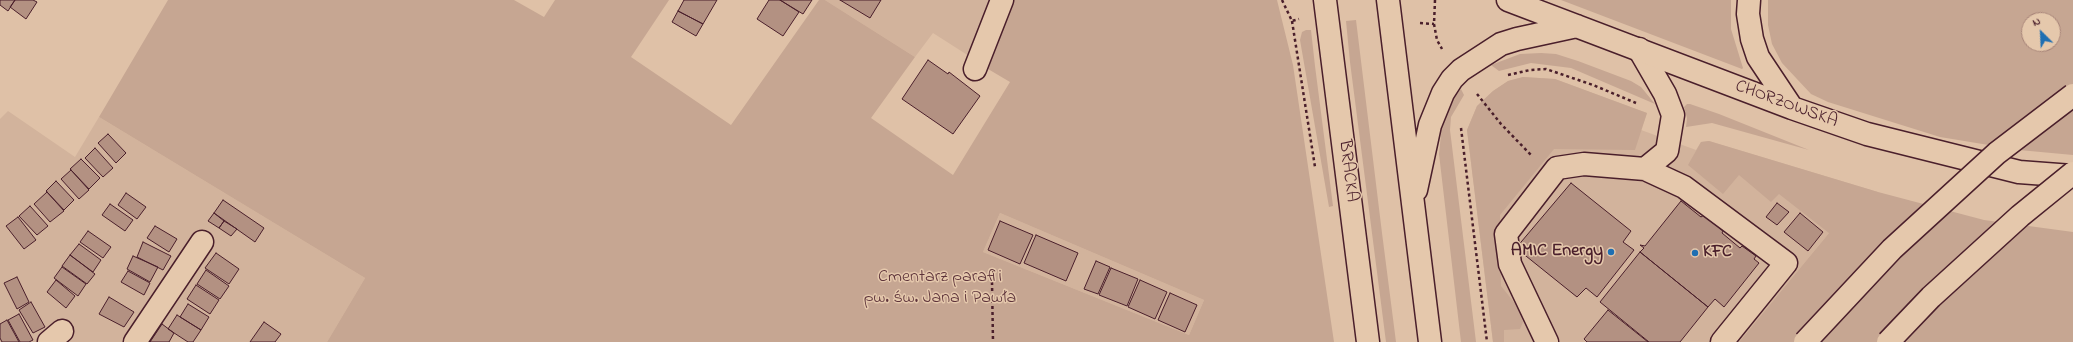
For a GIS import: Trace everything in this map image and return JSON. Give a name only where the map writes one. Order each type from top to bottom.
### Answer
[{"type":"main road","points":[[975,69],[1002,0]]},
{"type":"main road","name":"BRACKA","points":[[1325,0],[1368,342]]},
{"type":"main road","points":[[1388,0],[1412,209],[1430,342]]},
{"type":"main road","name":"CHORZOWSKA","points":[[1508,0],[1792,108],[1867,134],[1949,156],[2019,172],[2073,174]]},
{"type":"main road","points":[[1749,0],[1748,14],[1752,39],[1758,57],[1792,108]]},
{"type":"main road","points":[[1412,209],[1430,125],[1443,93],[1452,78],[1461,70],[1501,44],[1517,39],[1578,26]]},
{"type":"main road","points":[[1639,49],[1665,94],[1673,115],[1667,151],[1645,169]]},
{"type":"main road","points":[[1805,342],[1892,249],[1997,153],[2073,95]]},
{"type":"main road","points":[[1547,342],[1510,264],[1506,234],[1557,168],[1584,164],[1645,169],[1684,187],[1786,264],[1722,342]]},
{"type":"main road","points":[[1888,342],[1931,297],[2020,216],[2073,174]]},
{"type":"main road","points":[[136,342],[202,242]]},
{"type":"path","points":[[1282,0],[1292,21],[1304,18]]},
{"type":"path","points":[[1435,0],[1434,24],[1436,34],[1445,54]]},
{"type":"path","points":[[1504,77],[1530,70],[1546,69],[1593,85],[1637,104]]},
{"type":"path","points":[[1474,97],[1476,93],[1481,90]]},
{"type":"path","points":[[1476,93],[1521,146],[1552,175]]},
{"type":"path","points":[[1461,124],[1475,257],[1487,342]]},
{"type":"path","points":[[992,282],[993,342]]},
{"type":"shaded area","points":[[825,0],[991,0],[969,56],[933,33],[915,57]]},
{"type":"shaded area","points":[[1523,77],[1555,79],[1647,113],[1641,130],[1696,150],[1701,142],[1709,141],[1878,192],[1829,233],[1739,342],[1493,342],[1467,130],[1477,106],[1493,91],[1508,81]]},
{"type":"shaded area","points":[[8,111],[75,157],[99,117],[365,278],[327,342],[0,342],[0,119]]},
{"type":"shaded area","points":[[1000,213],[1204,300],[1189,335],[983,252]]},
{"type":"green space","name":"Cmentarz parafii pw. św. Jana i Pawła","points":[[168,0],[514,0],[544,17],[555,0],[669,0],[631,57],[731,125],[819,0],[825,0],[915,57],[871,118],[953,175],[1010,82],[988,69],[1014,0],[1277,0],[1293,65],[1334,342],[327,342],[365,278],[99,117]],"holes":[[[1000,213],[1204,300],[1189,335],[983,252]]]},
{"type":"green space","points":[[1561,0],[1731,0],[1731,29],[1743,68],[1742,69]]},
{"type":"green space","points":[[1768,0],[2073,0],[2073,155],[2019,150],[1940,137],[1828,102],[1811,94],[1782,63],[1772,44],[1768,25]]},
{"type":"green space","points":[[1356,20],[1396,342],[1386,342],[1350,62],[1346,21]]},
{"type":"green space","points":[[1311,30],[1333,206],[1329,207],[1300,40],[1302,32]]},
{"type":"green space","points":[[1520,54],[1556,54],[1631,81],[1641,87],[1655,104],[1571,68],[1531,63],[1499,71],[1491,65]]},
{"type":"green space","points":[[1523,77],[1555,79],[1647,113],[1635,150],[1554,149],[1500,215],[1501,286],[1517,306],[1523,322],[1520,329],[1504,330],[1504,342],[1493,342],[1467,130],[1477,106],[1493,91],[1508,81]]},
{"type":"green space","points":[[1461,89],[1464,95],[1451,117],[1450,130],[1476,342],[1461,342],[1439,154],[1442,125],[1455,96]]},
{"type":"green space","points":[[1687,104],[1719,114],[1809,150],[1712,123],[1686,127],[1687,118],[1684,107]]},
{"type":"green space","points":[[1709,141],[1878,192],[1984,220],[2073,232],[2073,342],[1739,342],[1829,233],[1779,194],[1771,202],[1739,175],[1723,194],[1688,165],[1701,142]]},
{"type":"building","points":[[0,0],[15,0],[8,11],[0,5]]},
{"type":"building","points":[[15,0],[33,0],[37,2],[26,19],[10,7]]},
{"type":"building","points":[[684,0],[717,0],[703,24],[678,11]]},
{"type":"building","points":[[769,0],[780,0],[799,12],[783,36],[757,19]]},
{"type":"building","points":[[780,0],[812,0],[803,14]]},
{"type":"building","points":[[840,0],[881,0],[870,18]]},
{"type":"building","points":[[678,11],[703,24],[696,36],[672,22]]},
{"type":"building","points":[[928,60],[948,74],[949,72],[980,96],[953,134],[902,99]]},
{"type":"building","points":[[108,134],[126,153],[116,163],[98,143]]},
{"type":"building","points":[[95,148],[113,168],[103,177],[85,158]]},
{"type":"building","points":[[81,159],[100,178],[89,189],[70,169]]},
{"type":"building","points":[[71,170],[89,190],[79,199],[61,179]]},
{"type":"building","points":[[56,181],[74,200],[64,210],[46,191]]},
{"type":"building","points":[[1571,183],[1631,231],[1623,242],[1634,250],[1597,297],[1586,288],[1577,297],[1516,248]]},
{"type":"building","points":[[47,192],[64,211],[50,222],[34,204]]},
{"type":"building","points":[[126,193],[146,207],[137,219],[118,205]]},
{"type":"building","points":[[223,200],[264,228],[255,242],[214,213]]},
{"type":"building","points":[[1681,201],[1701,217],[1704,215],[1740,248],[1742,246],[1756,256],[1754,259],[1759,263],[1724,307],[1715,299],[1708,307],[1640,252],[1644,248],[1640,245],[1645,246]]},
{"type":"building","points":[[1777,203],[1789,212],[1777,225],[1766,217]]},
{"type":"building","points":[[110,204],[133,220],[125,231],[102,215]]},
{"type":"building","points":[[30,206],[48,226],[37,235],[19,216]]},
{"type":"building","points":[[214,213],[224,221],[219,228],[208,221]]},
{"type":"building","points":[[1800,213],[1823,232],[1808,251],[1784,232]]},
{"type":"building","points":[[18,217],[36,240],[24,249],[6,226]]},
{"type":"building","points":[[224,221],[237,229],[231,236],[219,228]]},
{"type":"building","points":[[1000,221],[1033,235],[1020,264],[988,250]]},
{"type":"building","points":[[155,226],[177,239],[169,252],[147,238]]},
{"type":"building","points":[[88,231],[111,247],[103,258],[80,242]]},
{"type":"building","points":[[1036,235],[1078,253],[1066,281],[1024,263]]},
{"type":"building","points":[[143,242],[171,256],[163,270],[137,257]]},
{"type":"building","points":[[79,244],[101,260],[93,272],[70,255]]},
{"type":"building","points":[[1640,252],[1708,307],[1680,342],[1649,342],[1600,302]]},
{"type":"building","points":[[216,253],[239,269],[229,284],[205,268]]},
{"type":"building","points":[[70,255],[95,274],[87,284],[62,266]]},
{"type":"building","points":[[133,256],[158,267],[150,282],[127,269]]},
{"type":"building","points":[[1096,261],[1110,267],[1098,294],[1084,289]]},
{"type":"building","points":[[62,267],[86,284],[78,296],[54,278]]},
{"type":"building","points":[[1111,268],[1138,279],[1127,306],[1099,295]]},
{"type":"building","points":[[206,270],[229,286],[220,299],[197,284]]},
{"type":"building","points":[[128,271],[150,283],[144,295],[121,282]]},
{"type":"building","points":[[17,277],[29,302],[17,309],[4,283]]},
{"type":"building","points":[[56,280],[75,296],[66,308],[47,292]]},
{"type":"building","points":[[1140,280],[1167,292],[1155,319],[1128,307]]},
{"type":"building","points":[[196,285],[219,300],[210,314],[187,299]]},
{"type":"building","points":[[1170,293],[1197,305],[1185,332],[1158,320]]},
{"type":"building","points":[[109,297],[134,312],[124,327],[99,314]]},
{"type":"building","points":[[31,302],[45,327],[33,333],[19,310]]},
{"type":"building","points":[[188,304],[209,317],[201,330],[180,317]]},
{"type":"building","points":[[1608,310],[1648,342],[1587,342],[1584,339]]},
{"type":"building","points":[[19,314],[33,340],[29,342],[20,342],[8,320]]},
{"type":"building","points":[[177,315],[201,330],[193,342],[188,342],[168,329]]},
{"type":"building","points":[[7,320],[19,342],[2,342],[0,338],[0,324]]},
{"type":"building","points":[[264,322],[281,334],[275,342],[250,342]]},
{"type":"building","points":[[162,324],[174,333],[169,342],[150,342]]},
{"type":"place","name":"AMIC Energy","points":[[1611,252]]},
{"type":"place","name":"KFC","points":[[1695,253]]}]
